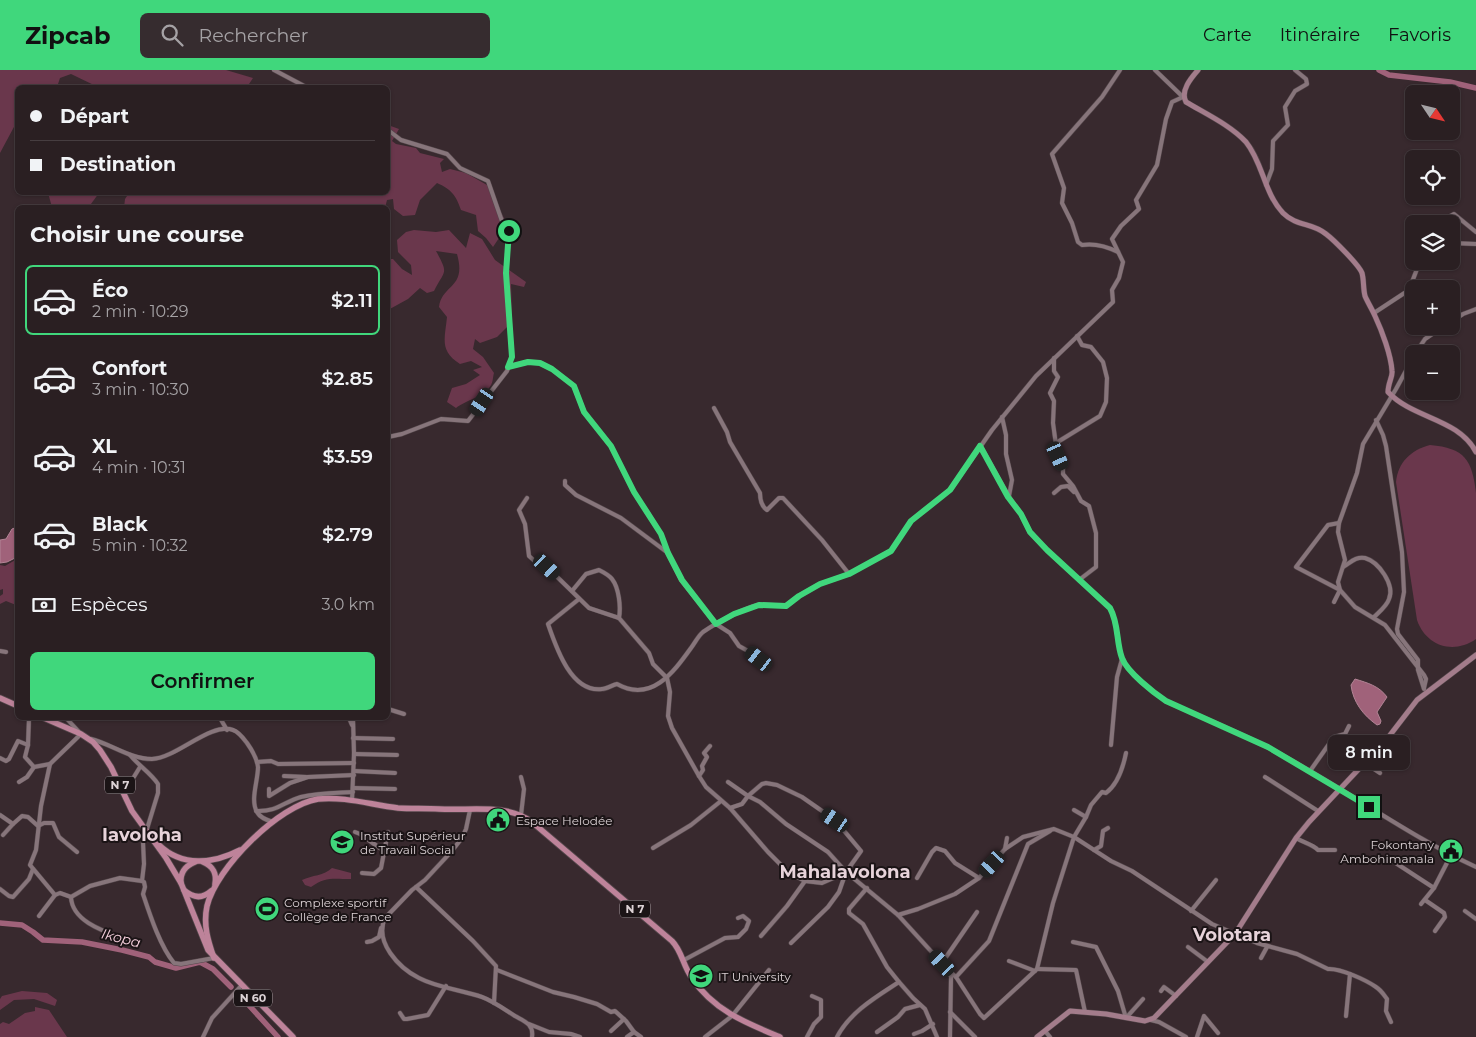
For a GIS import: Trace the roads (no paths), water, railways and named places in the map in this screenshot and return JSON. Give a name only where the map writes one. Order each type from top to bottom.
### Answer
[{"type":"main road","points":[[0,698],[15,705]]},
{"type":"main road","name":"N 7","points":[[49,720],[88,738],[100,750],[111,767],[132,811],[148,833]]},
{"type":"main road","name":"N 7","points":[[244,848],[290,809],[308,801],[332,799],[398,808],[503,810],[521,815],[548,835],[672,941],[684,960],[690,977],[702,992],[732,1016],[780,1037]]},
{"type":"main road","points":[[148,833],[170,854],[183,860],[199,862],[212,868],[216,876],[207,906],[205,923],[206,934],[214,958]]},
{"type":"main road","points":[[148,833],[182,885],[189,894],[197,897],[206,895],[214,887],[244,848]]},
{"type":"main road","points":[[214,958],[203,942],[182,885],[182,875],[190,864],[221,858],[244,848]]},
{"type":"main road","name":"N 60","points":[[214,958],[293,1037]]},
{"type":"street","points":[[274,70],[302,85]]},
{"type":"street","points":[[1118,252],[1106,246],[1082,245],[1078,242],[1072,223],[1062,203],[1064,188],[1052,154],[1102,97],[1120,70]]},
{"type":"street","points":[[1155,70],[1186,102],[1233,131],[1246,143],[1262,172],[1270,195],[1283,213],[1295,222],[1320,228],[1358,266],[1362,274],[1365,296],[1374,313],[1391,364],[1393,373],[1388,383],[1388,392],[1404,405],[1451,427],[1465,436],[1476,452]]},
{"type":"street","points":[[1183,97],[1184,92],[1198,70]]},
{"type":"street","points":[[1266,185],[1272,169],[1273,142],[1288,125],[1285,107],[1295,91],[1307,84],[1306,79],[1295,70]]},
{"type":"street","points":[[579,599],[548,624],[556,647],[570,673],[584,686],[601,690],[617,684],[627,689],[649,689],[667,678],[701,634],[716,624],[734,614],[759,605],[786,606],[820,584],[849,574],[891,551],[911,521],[950,490],[980,446],[1036,376],[1113,302],[1112,290],[1119,278],[1123,262],[1112,239],[1121,226],[1139,209],[1136,200],[1157,164],[1166,119],[1172,102],[1183,97]]},
{"type":"street","points":[[390,132],[401,140],[447,154],[460,168],[488,181],[504,227],[509,231],[506,273],[512,357],[507,371],[468,420],[441,419],[390,437]]},
{"type":"street","points":[[1460,219],[1476,232]]},
{"type":"street","points":[[1460,243],[1476,244]]},
{"type":"street","points":[[1374,313],[1409,290],[1417,270]]},
{"type":"street","points":[[1460,316],[1476,309]]},
{"type":"street","points":[[1421,345],[1431,335]]},
{"type":"street","points":[[1056,443],[1100,416],[1106,402],[1107,378],[1103,362],[1091,347],[1082,345],[1077,336]]},
{"type":"street","points":[[1054,358],[1054,371],[1058,377],[1050,392],[1054,401],[1053,423],[1056,443],[1063,465],[1063,474],[1081,500],[1089,506],[1096,533],[1096,567],[1079,580]]},
{"type":"street","points":[[508,367],[528,362],[540,363],[552,369],[574,386],[584,412],[611,446],[634,492],[661,534],[668,553],[682,580],[716,624],[730,633],[739,646],[759,659]]},
{"type":"street","points":[[1334,602],[1340,590],[1338,582],[1345,560],[1338,532],[1339,523],[1357,473],[1363,444],[1405,371]]},
{"type":"street","points":[[714,408],[730,442],[760,493],[764,508],[767,510],[780,498],[783,498],[822,540],[849,574]]},
{"type":"street","points":[[1002,417],[1006,435],[1006,454],[1012,480],[1008,497]]},
{"type":"street","points":[[1376,420],[1384,441],[1402,552],[1404,600],[1397,629],[1398,634],[1418,660],[1418,667],[1425,690]]},
{"type":"street","points":[[980,446],[1030,532],[1110,608],[1114,615],[1122,659],[1117,677],[1110,745]]},
{"type":"street","points":[[565,481],[565,485],[576,495],[621,518],[668,553]]},
{"type":"street","points":[[1054,493],[1061,487],[1068,486],[1076,493]]},
{"type":"street","points":[[527,498],[519,510],[524,524],[529,556],[539,565],[547,567],[589,608],[619,618],[649,653],[653,664],[667,678],[670,692],[668,716],[672,728],[706,787],[730,808],[749,832],[784,869],[795,877],[805,881],[822,883],[845,872]]},
{"type":"street","points":[[1339,523],[1328,525],[1296,567],[1340,590],[1355,607],[1374,617],[1391,631],[1418,667]]},
{"type":"street","points":[[1344,568],[1354,559],[1364,558],[1375,564],[1387,578],[1390,590],[1389,601],[1374,617]]},
{"type":"street","points":[[572,590],[586,574],[599,570],[612,579],[617,593],[619,618]]},
{"type":"street","points":[[0,651],[6,652]]},
{"type":"street","points":[[1151,1020],[1235,934],[1296,838],[1318,811],[1364,763],[1425,690],[1476,655]]},
{"type":"street","points":[[1122,659],[1142,683],[1166,701],[1268,747],[1413,834],[1476,867]]},
{"type":"street","points":[[390,710],[404,714]]},
{"type":"street","points":[[29,720],[28,745],[25,757],[34,766]]},
{"type":"street","points":[[55,895],[30,865],[36,850],[38,826],[50,764],[81,734],[68,720]]},
{"type":"street","points":[[221,720],[227,730]]},
{"type":"street","points":[[351,720],[354,738],[352,801]]},
{"type":"street","points":[[1310,771],[1334,737],[1345,734],[1349,726]]},
{"type":"street","points":[[88,738],[137,757],[154,759],[212,733],[233,730],[243,738],[257,762],[254,799],[256,811],[260,816],[273,822]]},
{"type":"street","points":[[354,738],[392,739]]},
{"type":"street","points":[[0,758],[6,761],[9,759],[18,741],[28,745]]},
{"type":"street","points":[[699,776],[703,770],[702,766],[707,759],[704,753],[710,746]]},
{"type":"street","points":[[129,754],[140,767],[152,775],[158,784],[158,793],[148,833],[143,842],[144,864],[142,881],[146,887],[143,894],[156,927],[174,963],[181,964],[214,958]]},
{"type":"street","points":[[354,754],[397,755]]},
{"type":"street","points":[[728,782],[760,802],[786,824],[820,846],[845,872],[898,915],[956,977],[984,1018],[1036,970],[1053,903],[1074,837],[1096,798],[1102,792],[1106,793],[1114,787],[1124,765],[1126,754]]},
{"type":"street","points":[[257,762],[271,761],[278,764],[354,763]]},
{"type":"street","points":[[1364,763],[1380,773]]},
{"type":"street","points":[[34,766],[50,764]]},
{"type":"street","points":[[18,782],[27,777],[34,766]]},
{"type":"street","points":[[130,788],[132,780],[140,767]]},
{"type":"street","points":[[284,776],[395,773]]},
{"type":"street","points":[[268,796],[290,783],[308,776]]},
{"type":"street","points":[[521,777],[524,789],[521,815]]},
{"type":"street","points":[[1265,777],[1318,811]]},
{"type":"street","points":[[730,808],[739,806],[762,784],[772,783],[802,797],[835,820],[861,851],[845,872],[839,892],[828,907],[791,943]]},
{"type":"street","points":[[268,802],[269,789]]},
{"type":"street","points":[[256,811],[277,809],[299,798],[319,794],[353,790],[395,790]]},
{"type":"street","points":[[653,848],[690,825],[721,801]]},
{"type":"street","points":[[367,942],[379,937],[382,923],[388,914],[425,880],[457,844],[466,829],[470,810]]},
{"type":"street","points":[[1074,810],[1086,817]]},
{"type":"street","points":[[0,815],[13,824]]},
{"type":"street","points":[[3,835],[22,816],[38,826]]},
{"type":"street","points":[[38,826],[44,823],[53,824],[59,837],[77,852]]},
{"type":"street","points":[[1094,850],[1101,846],[1102,831],[1108,828]]},
{"type":"street","points":[[956,977],[989,940],[1028,844],[1054,829]]},
{"type":"street","points":[[898,915],[956,894],[979,878],[1005,849],[1022,837],[1054,829],[1074,837],[1111,861],[1132,871],[1212,924],[1267,947],[1284,950],[1328,969],[1350,974],[1376,986],[1387,999],[1386,1011],[1391,1022]]},
{"type":"street","points":[[355,832],[384,851]]},
{"type":"street","points":[[362,873],[374,874],[381,868],[388,832]]},
{"type":"street","points":[[1005,849],[1007,838]]},
{"type":"street","points":[[1296,838],[1307,845],[1312,845],[1318,850],[1335,850]]},
{"type":"street","points":[[916,878],[932,852],[938,848],[945,851],[955,863],[979,878]]},
{"type":"street","points":[[1421,904],[1434,888],[1451,855]]},
{"type":"street","points":[[1388,858],[1434,888]]},
{"type":"street","points":[[0,890],[13,897],[29,879],[33,869]]},
{"type":"street","points":[[71,897],[90,886],[120,878],[142,881]]},
{"type":"street","points":[[1191,911],[1216,880]]},
{"type":"street","points":[[761,936],[787,906],[805,881]]},
{"type":"street","points":[[416,887],[473,941],[496,966],[494,1003]]},
{"type":"street","points":[[867,888],[849,909],[849,913],[863,924],[887,967],[899,982],[926,1009],[937,1037]]},
{"type":"street","points":[[39,916],[55,895],[64,894],[71,897]]},
{"type":"street","points":[[71,897],[72,904],[87,923],[125,939]]},
{"type":"street","points":[[1425,900],[1444,913],[1445,917],[1436,931]]},
{"type":"street","points":[[1465,911],[1476,919]]},
{"type":"street","points":[[942,963],[977,912]]},
{"type":"street","points":[[684,960],[725,938],[735,938],[743,933],[748,925],[748,921],[743,916],[738,918]]},
{"type":"street","points":[[382,923],[385,944],[399,964],[419,978],[481,997],[529,1024],[549,1032],[571,1034],[580,1037]]},
{"type":"street","points":[[1073,942],[1096,947],[1118,991],[1126,1018]]},
{"type":"street","points":[[1188,946],[1208,962]]},
{"type":"street","points":[[1262,958],[1267,947]]},
{"type":"street","points":[[1009,961],[1036,970],[1076,970],[1085,1012]]},
{"type":"street","points":[[497,970],[553,992],[597,1004],[611,1012],[615,1011],[641,1037]]},
{"type":"street","points":[[705,1037],[732,1016],[769,970]]},
{"type":"street","points":[[949,971],[951,977],[950,1037]]},
{"type":"street","points":[[1346,1016],[1350,974]]},
{"type":"street","points":[[837,1037],[846,1023],[860,1009],[899,982]]},
{"type":"street","points":[[203,1037],[212,1018],[241,986]]},
{"type":"street","points":[[400,1013],[406,1020],[428,1015],[446,986]]},
{"type":"street","points":[[1161,992],[1164,987],[1176,996]]},
{"type":"street","points":[[807,1037],[814,1024],[821,1017],[821,1000],[812,996]]},
{"type":"street","points":[[1126,1018],[1143,998]]},
{"type":"street","points":[[877,1032],[898,1017],[904,1009],[920,1005]]},
{"type":"street","points":[[950,1011],[975,1037]]},
{"type":"street","points":[[1037,1037],[1070,1011],[1145,1021],[1151,1020],[1159,1022],[1186,1037]]},
{"type":"street","points":[[1197,1037],[1204,1016],[1218,1033]]},
{"type":"street","points":[[611,1031],[624,1019]]},
{"type":"street","points":[[529,1024],[532,1030],[532,1037]]},
{"type":"street","points":[[914,1034],[933,1024]]},
{"type":"street","points":[[1045,1031],[1050,1037]]},
{"type":"street","points":[[627,1037],[634,1032]]},
{"type":"waterway","points":[[1379,70],[1389,75],[1450,82],[1476,88]]},
{"type":"waterway","name":"Ikopa","points":[[0,923],[22,925],[43,940],[82,942],[122,950],[149,957],[155,962],[176,968],[200,962],[213,969],[231,987]]},
{"type":"waterway","name":"Ikopa","points":[[245,1001],[278,1037]]},
{"type":"place","name":"Espace Helodée","points":[[498,820]]},
{"type":"place","name":"Institut Supérieur de Travail Social","points":[[342,842]]},
{"type":"place","name":"Fokontany Ambohimanala","points":[[1451,851]]},
{"type":"place","name":"Complexe sportif Collège de France","points":[[267,909]]},
{"type":"place","name":"IT University","points":[[701,976]]},
{"type":"district","name":"Iavoloha","points":[[142,835]]},
{"type":"district","name":"Mahalavolona","points":[[845,872]]},
{"type":"district","name":"Volotara","points":[[1232,935]]}]
